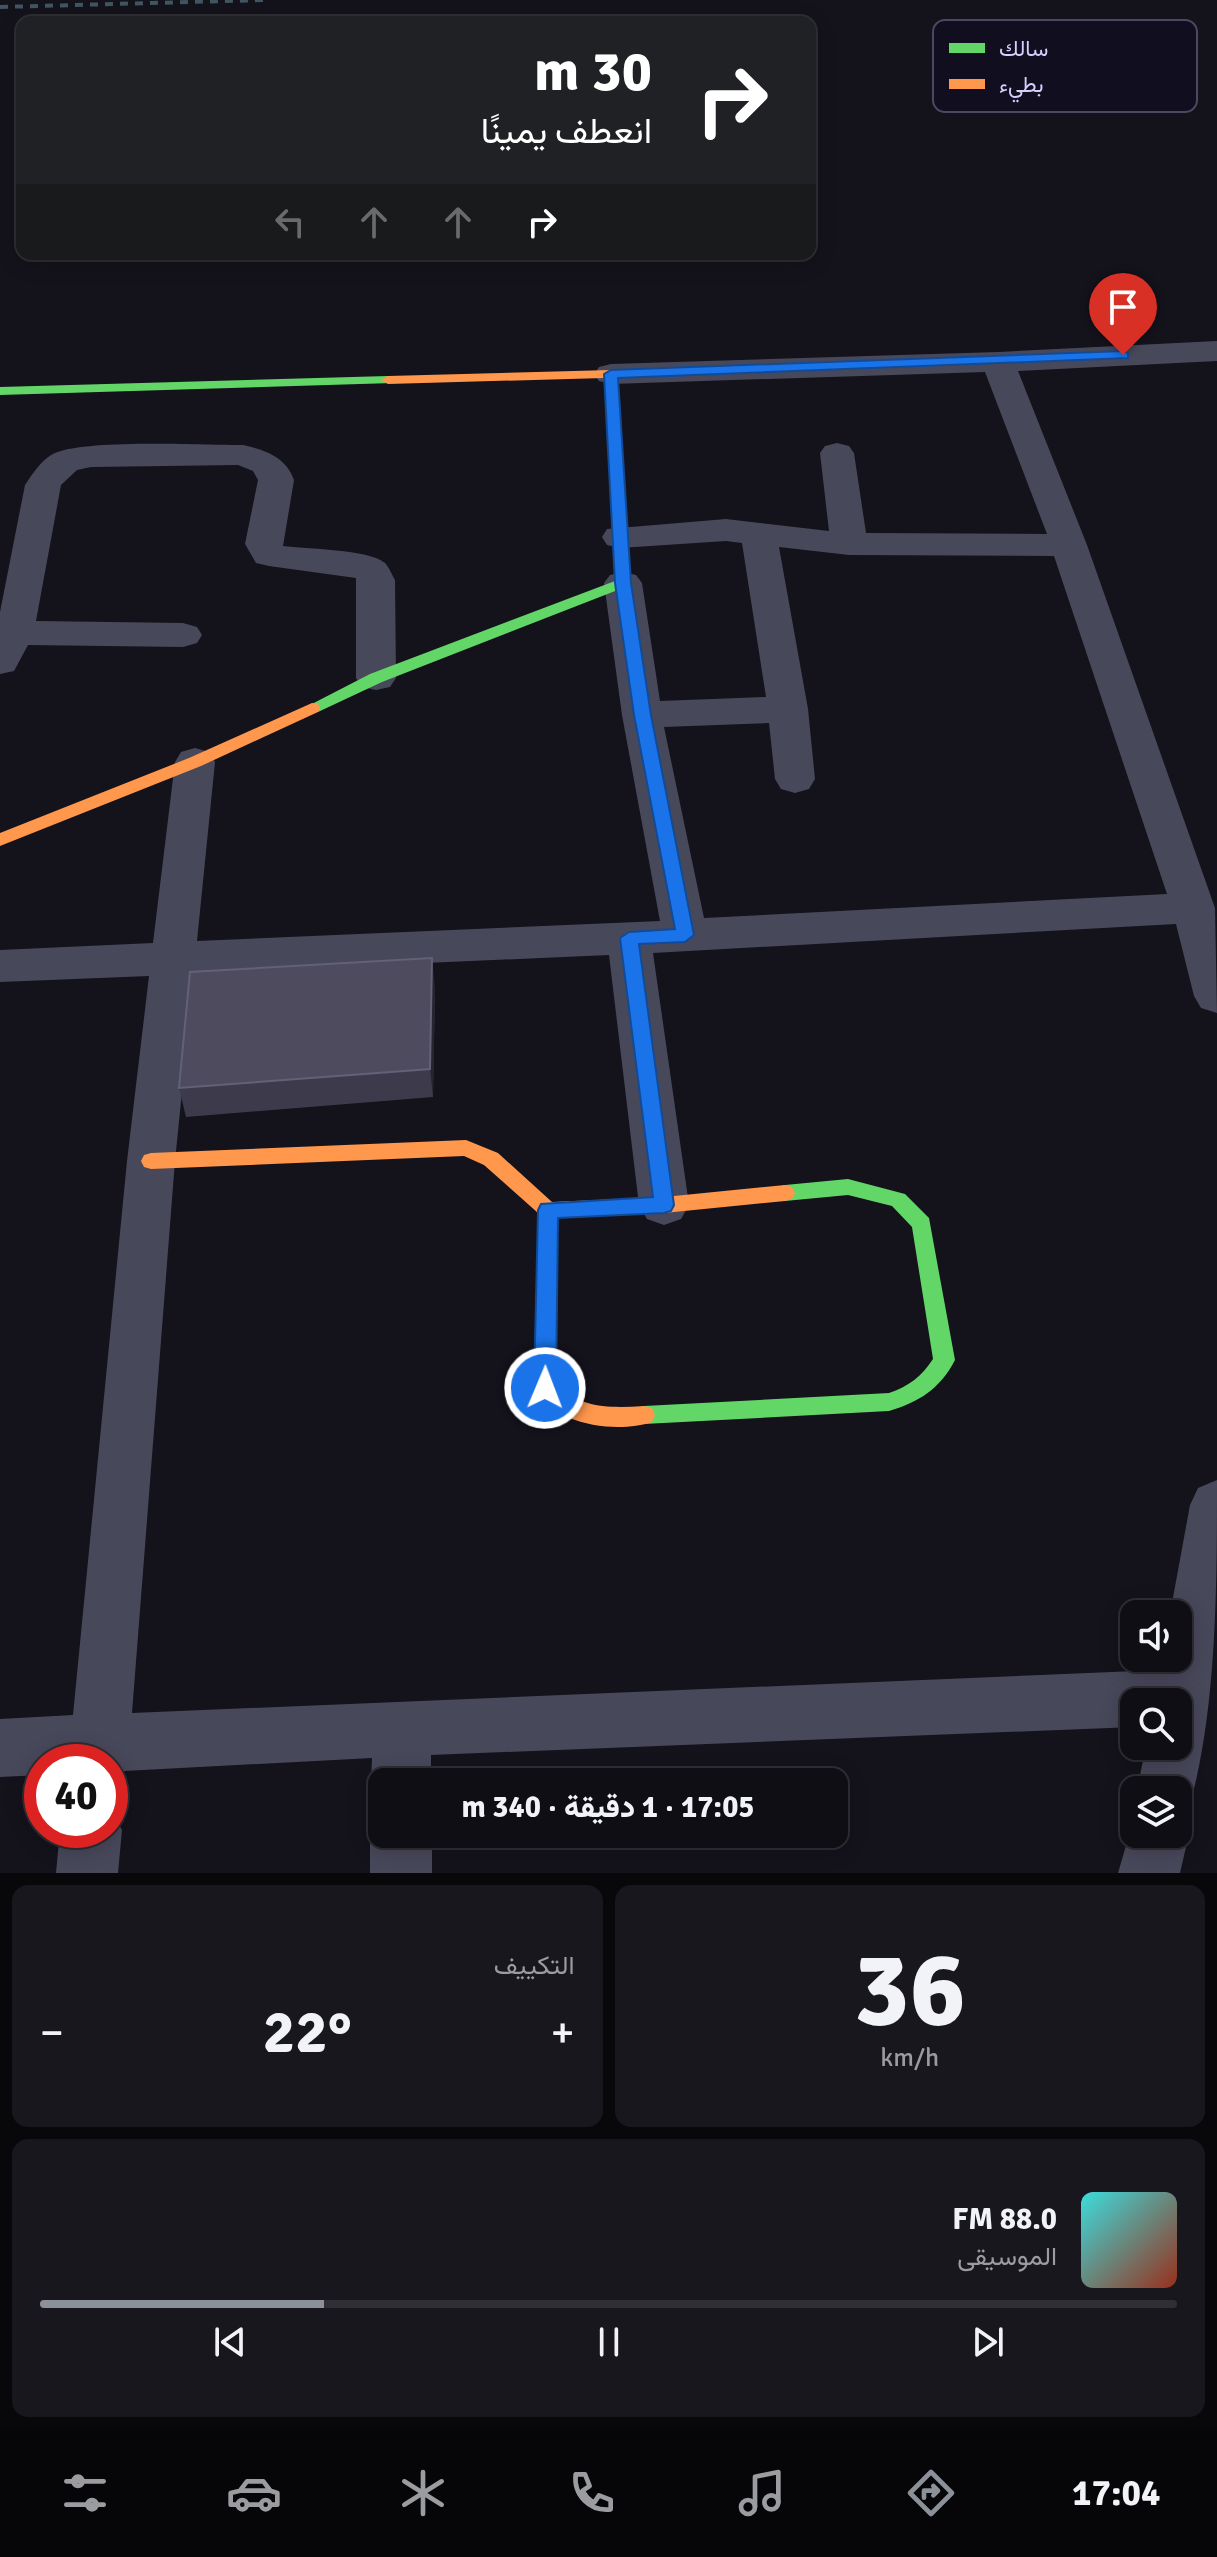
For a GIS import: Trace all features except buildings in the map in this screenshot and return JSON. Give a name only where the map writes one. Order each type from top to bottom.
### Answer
[{"type":"street","points":[[0,391],[998,362],[1217,351]]},
{"type":"street","points":[[998,362],[1069,545],[1193,908],[1217,996]]},
{"type":"street","points":[[611,374],[623,583],[642,715],[685,935]]},
{"type":"street","points":[[837,453],[849,544]]},
{"type":"street","points":[[183,635],[7,648],[40,493],[49,475],[66,461],[91,457],[243,455],[265,464],[273,471],[276,480],[263,544],[269,555],[299,561],[345,563],[372,571],[376,580],[376,678]]},
{"type":"street","points":[[620,537],[726,530],[849,544],[1069,545]]},
{"type":"street","points":[[758,532],[788,709],[795,779]]},
{"type":"street","points":[[0,840],[195,762],[376,678],[623,583]]},
{"type":"street","points":[[642,715],[788,709]]},
{"type":"street","points":[[100,1744],[151,1161],[195,762]]},
{"type":"street","points":[[0,966],[629,938],[1193,908]]},
{"type":"street","points":[[629,938],[664,1205]]},
{"type":"street","points":[[151,1161],[466,1148],[491,1159],[548,1210],[664,1205],[848,1187],[898,1200],[922,1224],[944,1360],[934,1380],[918,1395],[889,1402],[598,1418],[574,1412],[557,1403],[545,1388],[548,1210]]},
{"type":"street","points":[[1186,1688],[1217,1505]]},
{"type":"street","points":[[128,1752],[402,1755],[1120,1729]]},
{"type":"street","points":[[0,1748],[24,1749]]},
{"type":"street","points":[[87,1873],[89,1848]]},
{"type":"street","points":[[401,1848],[401,1873]]},
{"type":"street","points":[[1149,1873],[1155,1848]]},
{"type":"railway","points":[[0,7],[264,0]]},
{"type":"traffic: fast","points":[[0,391],[388,380]]},
{"type":"traffic: fast","points":[[312,708],[376,678],[623,583],[619,514]]},
{"type":"traffic: fast","points":[[644,1415],[889,1402],[907,1396],[934,1376],[944,1360],[922,1224],[898,1200],[848,1187],[785,1193]]},
{"type":"traffic: slow","points":[[388,380],[611,374],[619,514]]},
{"type":"traffic: slow","points":[[0,840],[195,762],[312,708]]},
{"type":"traffic: slow","points":[[151,1161],[466,1148],[491,1159],[548,1210],[664,1205],[785,1193]]},
{"type":"traffic: slow","points":[[548,1210],[545,1388],[578,1411],[603,1416],[644,1415]]},
{"type":"route","points":[[545,1388],[548,1210],[664,1205],[629,938],[685,935],[642,715],[623,583],[611,374],[1123,355]]}]
